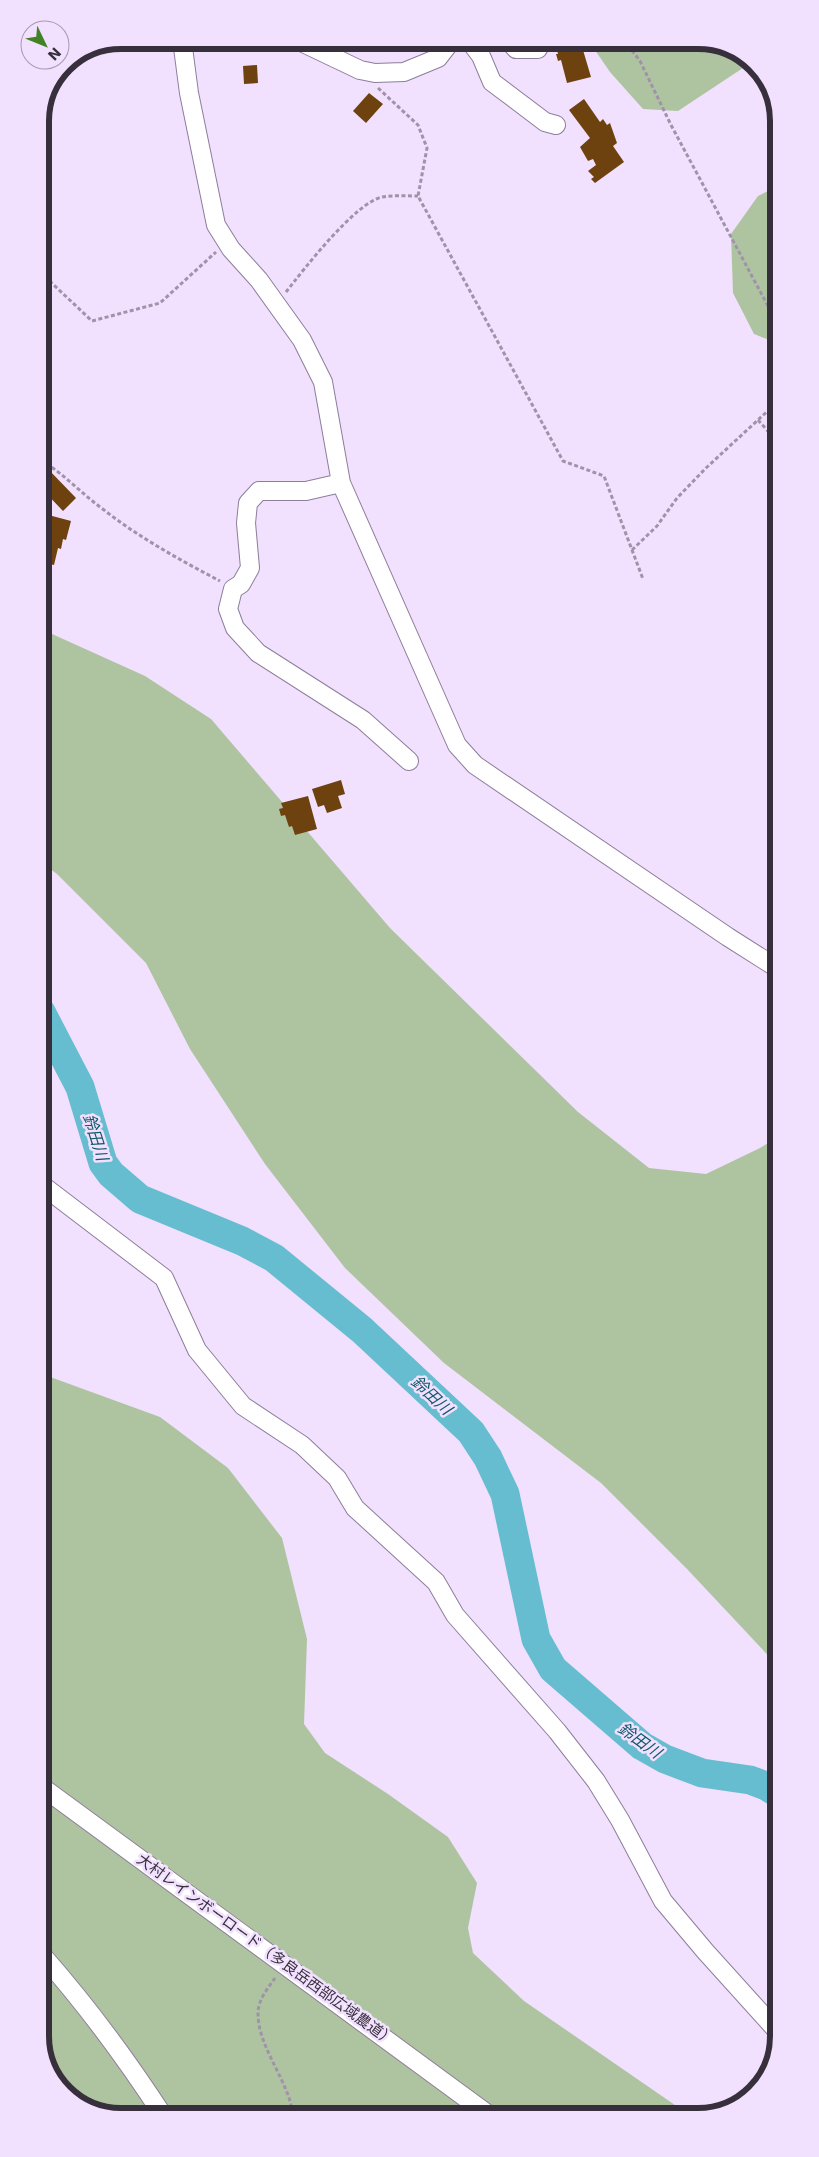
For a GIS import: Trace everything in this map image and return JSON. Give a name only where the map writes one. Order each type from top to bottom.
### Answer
[{"type":"street","points":[[183,49],[216,225],[225,240],[302,340],[323,382],[342,483],[457,745],[474,765],[728,938],[770,964]]},
{"type":"street","points":[[316,49],[360,70],[375,73],[404,72],[438,58],[445,49]]},
{"type":"street","points":[[476,49],[481,56],[492,82],[545,122],[556,125]]},
{"type":"street","points":[[516,49],[538,49]]},
{"type":"street","points":[[342,483],[306,491],[260,491],[248,503],[246,523],[250,568],[241,584],[233,589],[228,609],[235,628],[258,653],[362,720],[409,761]]},
{"type":"street","points":[[49,1189],[164,1278],[197,1350],[242,1406],[302,1445],[337,1478],[355,1508],[436,1582],[454,1615],[556,1731],[596,1781],[620,1820],[663,1901],[770,2023]]},
{"type":"street","name":"大村レインボーロード（多良岳西部広域農道）","points":[[49,1792],[285,1963],[480,2108]]},
{"type":"street","points":[[49,1963],[91,2011],[119,2048],[158,2108]]},
{"type":"path","points":[[631,49],[640,61],[671,126],[770,310]]},
{"type":"path","points":[[376,87],[418,125],[426,148],[418,196],[563,461],[604,476],[643,579]]},
{"type":"path","points":[[276,304],[312,259],[365,205],[381,198],[418,196]]},
{"type":"path","points":[[49,280],[92,321],[160,303],[210,259],[225,240]]},
{"type":"path","points":[[632,550],[657,526],[677,498],[706,468],[770,409]]},
{"type":"path","points":[[758,420],[770,434]]},
{"type":"path","points":[[49,465],[58,470],[104,510],[165,552],[233,589]]},
{"type":"path","points":[[285,1963],[264,1995],[258,2011],[261,2031],[271,2060],[287,2091],[292,2108]]},
{"type":"green space","points":[[594,49],[712,50],[726,54],[745,66],[678,111],[643,109],[610,72]]},
{"type":"green space","points":[[770,190],[770,340],[754,334],[733,293],[731,234],[758,196]]},
{"type":"green space","points":[[49,633],[145,676],[211,719],[390,928],[578,1112],[649,1168],[706,1174],[770,1142],[770,1657],[688,1570],[601,1483],[444,1363],[345,1268],[265,1164],[190,1049],[146,963],[49,868]]},
{"type":"green space","points":[[49,1377],[160,1417],[228,1468],[282,1538],[307,1639],[304,1724],[325,1753],[388,1794],[448,1837],[477,1883],[468,1928],[473,1953],[524,2001],[679,2108],[116,2108],[93,2103],[67,2084],[56,2068],[49,2046]]},
{"type":"building","points":[[557,49],[586,49],[583,50],[591,77],[567,83],[561,60],[558,61],[556,54],[558,54]]},
{"type":"building","points":[[257,65],[258,83],[244,84],[243,66]]},
{"type":"building","points":[[369,93],[383,104],[366,123],[353,111]]},
{"type":"building","points":[[584,99],[600,122],[603,119],[607,125],[610,123],[617,143],[613,146],[624,162],[595,183],[591,179],[594,177],[588,171],[596,165],[593,159],[588,161],[580,147],[590,138],[569,110]]},
{"type":"building","points":[[49,470],[76,498],[63,511],[49,496]]},
{"type":"building","points":[[49,515],[71,521],[66,540],[63,539],[61,549],[58,548],[54,565],[49,564]]},
{"type":"building","points":[[341,780],[345,794],[338,796],[342,808],[327,813],[324,805],[318,807],[312,789]]},
{"type":"building","points":[[308,796],[317,829],[295,835],[292,826],[289,827],[285,815],[281,816],[279,809],[283,808],[281,803]]},
{"type":"waterway","name":"鈴田川","points":[[49,1027],[80,1087],[103,1163],[111,1174],[140,1199],[242,1241],[274,1258],[362,1330],[471,1432],[488,1458],[505,1494],[536,1639],[553,1669],[642,1746],[665,1759],[702,1773],[750,1780],[770,1788]]}]
